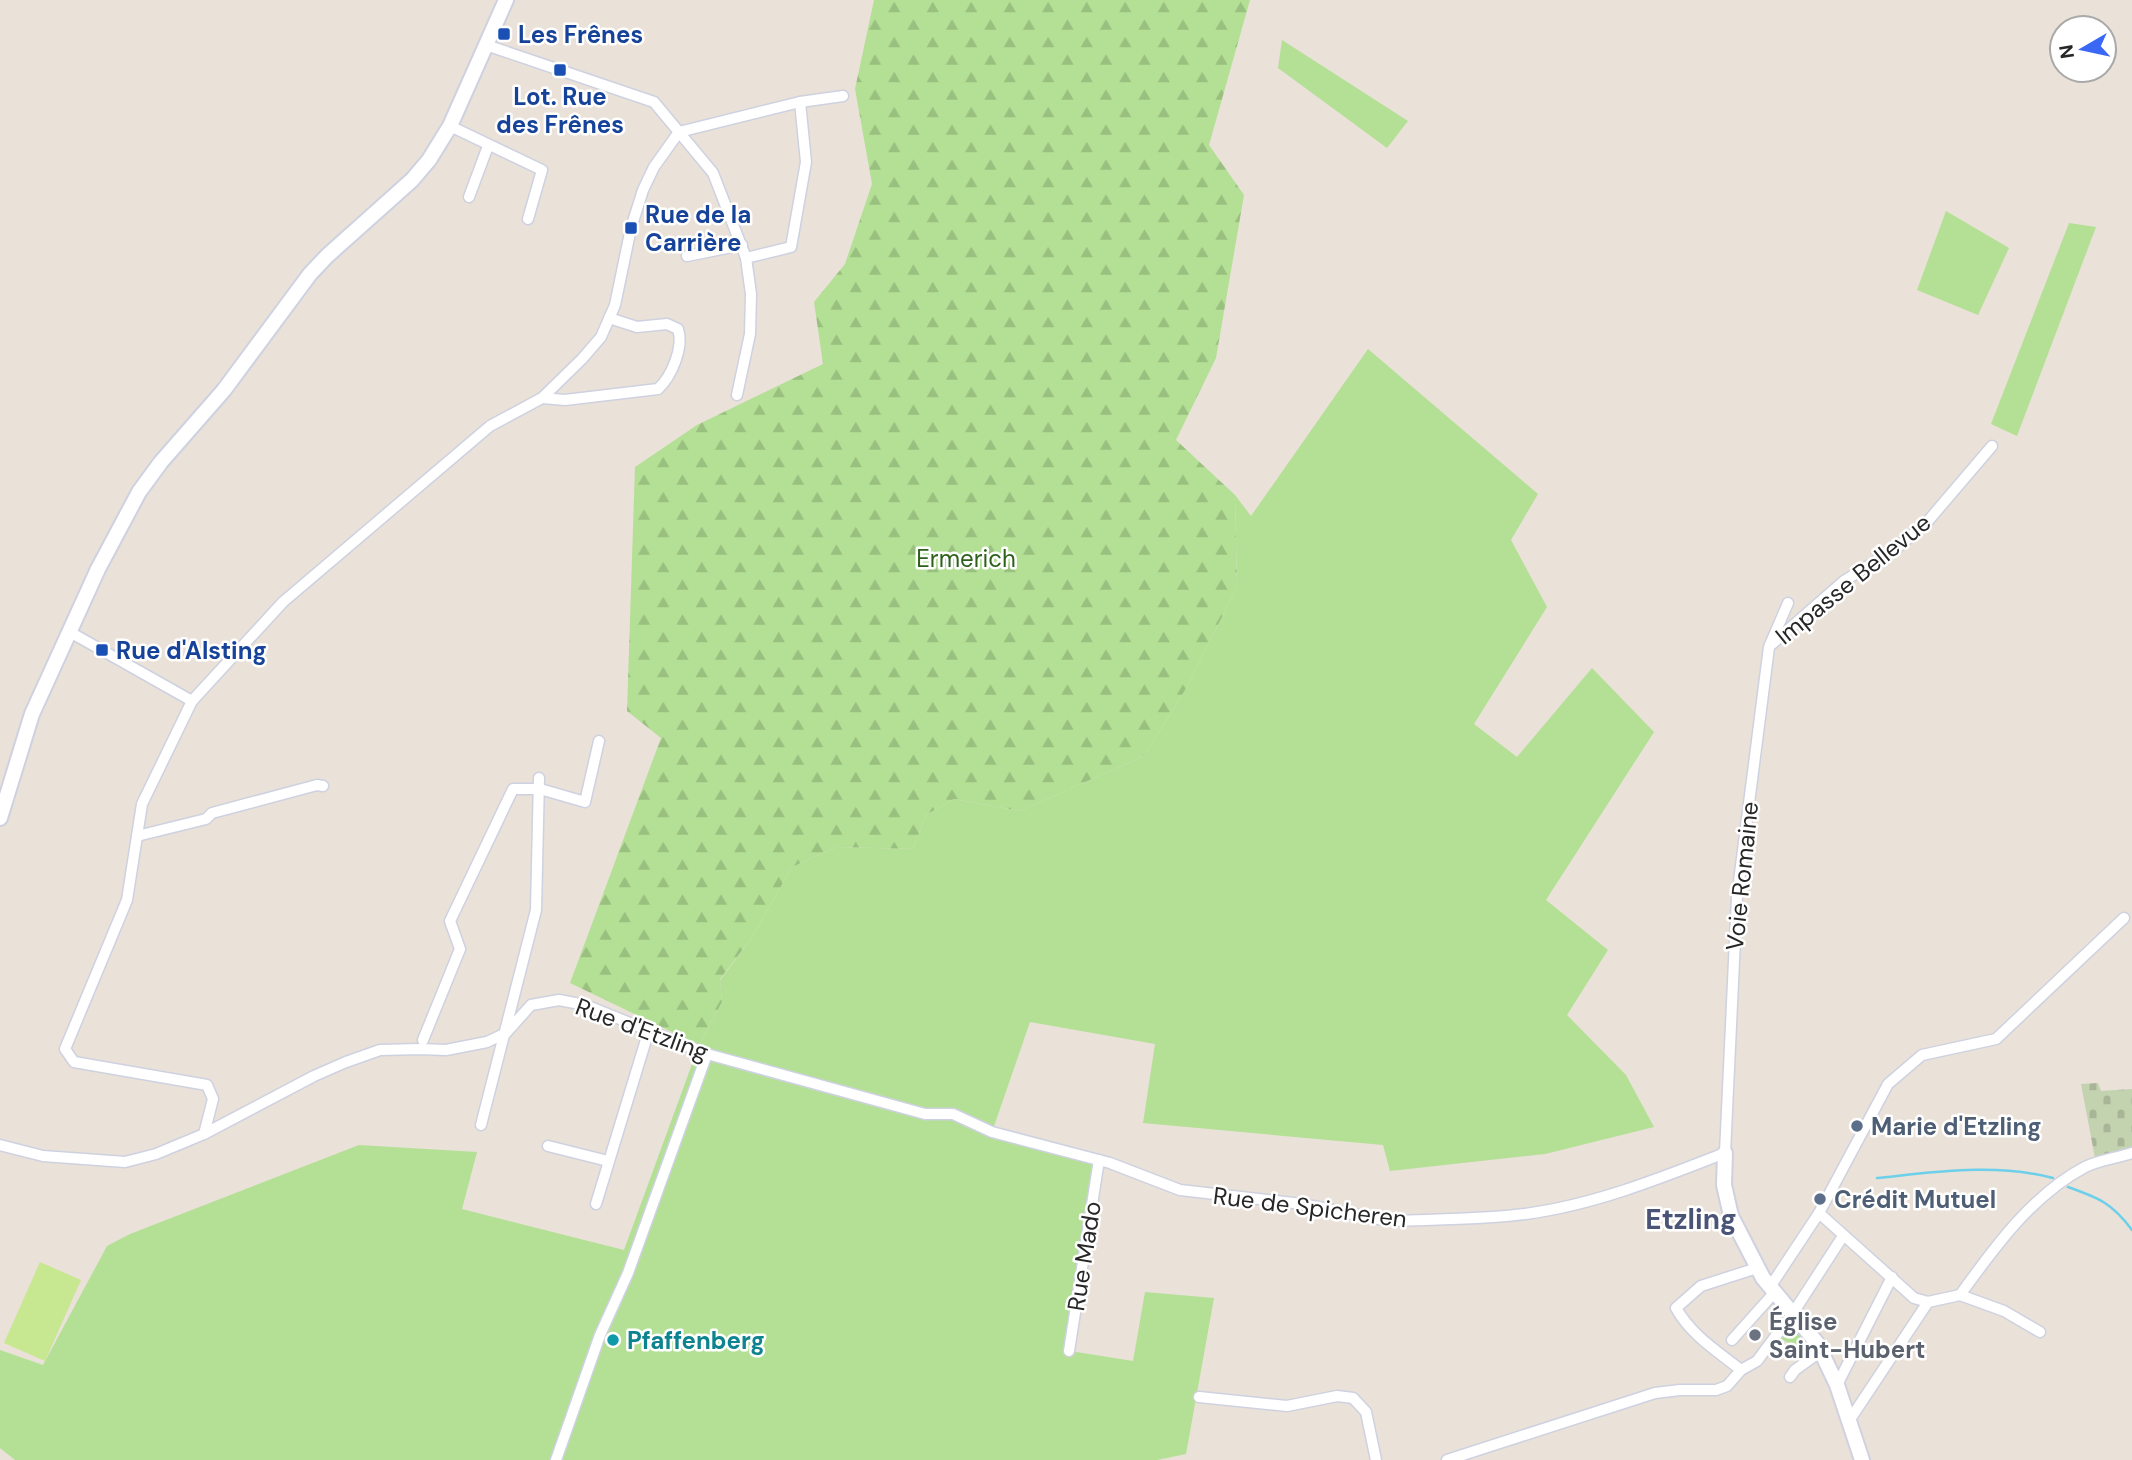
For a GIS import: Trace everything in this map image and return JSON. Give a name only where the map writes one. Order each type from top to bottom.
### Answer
[{"type":"main road","points":[[0,818],[29,722],[68,631],[114,536],[139,492],[224,390],[310,274],[412,180],[435,152],[450,127],[506,0]]},
{"type":"main road","points":[[1725,1153],[1724,1185],[1731,1216],[1757,1268],[1772,1290],[1812,1336],[1837,1384],[1861,1460]]},
{"type":"street","points":[[486,45],[654,102],[713,173],[742,245],[751,294],[750,334],[737,395]]},
{"type":"street","points":[[204,1134],[213,1099],[207,1085],[74,1062],[65,1049],[127,900],[142,804],[192,702],[283,602],[490,426],[542,398],[601,337],[615,305],[631,228],[643,190],[654,167],[679,132],[800,102],[844,96]]},
{"type":"street","points":[[746,258],[791,247],[806,162],[800,102]]},
{"type":"street","points":[[450,127],[542,170],[528,219]]},
{"type":"street","points":[[469,197],[488,146]]},
{"type":"street","points":[[687,256],[742,245]]},
{"type":"street","points":[[542,398],[565,400],[658,389],[665,383],[673,371],[681,335],[678,329],[667,324],[636,327],[609,318]]},
{"type":"street","name":"Impasse Bellevue","points":[[1769,647],[1844,581],[1897,548],[1928,521],[1992,446]]},
{"type":"street","name":"Voie Romaine","points":[[1725,1153],[1737,897],[1769,647],[1788,603]]},
{"type":"street","points":[[68,631],[192,702]]},
{"type":"street","points":[[423,1040],[460,949],[450,920],[513,789],[540,789],[585,802],[599,741]]},
{"type":"street","points":[[481,1125],[536,910],[539,778]]},
{"type":"street","points":[[137,836],[206,819],[212,813],[317,785],[323,786]]},
{"type":"street","points":[[1732,1340],[1772,1290],[1819,1213],[1888,1084],[1922,1055],[1996,1039],[2124,918]]},
{"type":"street","name":"Rue d'Etzling","points":[[0,1145],[43,1156],[125,1162],[156,1154],[204,1134],[314,1076],[380,1050],[446,1051],[487,1042],[506,1033],[531,1005],[559,1000],[585,1005],[707,1055],[925,1114],[953,1114],[992,1132],[1099,1160],[1180,1190]]},
{"type":"street","points":[[596,1204],[649,1030]]},
{"type":"street","points":[[556,1460],[600,1335],[633,1259],[707,1055]]},
{"type":"street","points":[[548,1146],[608,1161]]},
{"type":"street","name":"Rue de Spicheren","points":[[1180,1190],[1302,1203],[1384,1220],[1524,1214],[1571,1206],[1677,1172],[1725,1153]]},
{"type":"street","points":[[1960,1295],[2017,1222],[2055,1186],[2087,1166],[2132,1153]]},
{"type":"street","name":"Rue Mado","points":[[1069,1351],[1099,1160]]},
{"type":"street","points":[[1819,1213],[1914,1298],[1928,1302],[1960,1295],[2004,1311],[2040,1332]]},
{"type":"street","points":[[1447,1460],[1655,1393],[1716,1390],[1727,1386],[1741,1370],[1757,1361],[1793,1313],[1843,1236]]},
{"type":"street","points":[[1741,1370],[1684,1323],[1676,1307],[1701,1286],[1757,1268]]},
{"type":"street","points":[[1837,1384],[1892,1277]]},
{"type":"street","points":[[1849,1421],[1928,1302]]},
{"type":"street","points":[[1790,1377],[1795,1370],[1820,1352]]},
{"type":"street","points":[[1199,1397],[1287,1406],[1337,1396],[1353,1398],[1366,1412],[1376,1460]]},
{"type":"green space","name":"Ermerich","points":[[874,0],[1250,0],[1209,145],[1244,195],[1216,358],[1176,440],[1235,495],[1237,587],[1187,687],[1144,756],[1020,811],[954,799],[926,815],[913,849],[837,847],[792,867],[751,939],[720,979],[722,1002],[699,1045],[570,983],[661,738],[627,711],[635,467],[697,425],[823,364],[814,302],[845,264],[872,184],[855,89]]},
{"type":"green space","points":[[1282,40],[1408,121],[1387,148],[1278,68]]},
{"type":"green space","points":[[1946,211],[2009,248],[1978,315],[1917,290]]},
{"type":"green space","points":[[2069,223],[2096,227],[2017,436],[1991,424]]},
{"type":"green space","points":[[1368,349],[1538,494],[1511,540],[1547,607],[1474,724],[1517,757],[1592,668],[1654,732],[1546,900],[1608,950],[1567,1015],[1626,1075],[1654,1127],[1545,1154],[1390,1171],[1383,1145],[1143,1123],[1155,1044],[1030,1022],[992,1132],[1099,1160],[1070,1351],[1133,1361],[1145,1292],[1214,1298],[1186,1454],[1157,1460],[15,1460],[0,1448],[0,1350],[43,1365],[107,1246],[130,1234],[359,1145],[477,1152],[462,1209],[624,1250],[699,1045],[722,1002],[720,980],[751,939],[792,867],[837,847],[913,849],[926,815],[954,799],[1020,811],[1144,756],[1187,687],[1237,587],[1235,495],[1251,516]]},
{"type":"green space","points":[[2098,1083],[2101,1091],[2132,1089],[2132,1147],[2095,1158],[2081,1084]]},
{"type":"green space","points":[[40,1262],[81,1280],[45,1361],[4,1343]]},
{"type":"green space","points":[[1791,1322],[1813,1349],[1806,1355],[1799,1348],[1781,1339]]},
{"type":"waterway","points":[[1877,1178],[1943,1171],[1987,1170],[2031,1173],[2053,1178]]},
{"type":"waterway","points":[[2068,1187],[2104,1202],[2118,1213],[2132,1230]]},
{"type":"place","name":"Les Frênes","points":[[504,34]]},
{"type":"place","name":"Lot. Rue des Frênes","points":[[560,70]]},
{"type":"place","name":"Rue de la Carrière","points":[[631,228]]},
{"type":"place","name":"Rue d'Alsting","points":[[102,650]]},
{"type":"place","name":"Marie d'Etzling","points":[[1857,1126]]},
{"type":"place","name":"Crédit Mutuel","points":[[1820,1199]]},
{"type":"place","name":"Église Saint-Hubert","points":[[1755,1335]]},
{"type":"place","name":"Pfaffenberg","points":[[613,1340]]},
{"type":"district","name":"Etzling","points":[[1691,1219]]}]
